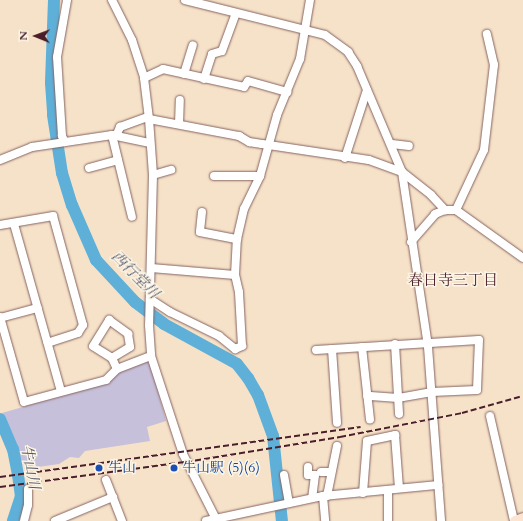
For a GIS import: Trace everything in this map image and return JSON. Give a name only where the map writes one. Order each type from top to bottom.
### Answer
[{"type":"main road","points":[[514,521],[523,518]]},
{"type":"street","points":[[64,142],[62,136],[57,57],[67,0]]},
{"type":"street","points":[[112,0],[132,40],[144,78],[149,118],[154,175],[148,325],[151,356],[183,454],[217,519]]},
{"type":"street","points":[[185,0],[325,36],[348,52],[367,90],[392,144],[402,172],[432,392],[438,485],[442,521]]},
{"type":"street","points":[[150,300],[170,312],[219,336],[235,349],[242,346],[239,292],[235,276],[237,239],[244,209],[260,176],[269,143],[300,59],[306,31],[310,0]]},
{"type":"street","points":[[204,79],[212,54],[222,51],[236,13]]},
{"type":"street","points":[[456,210],[484,150],[494,65],[487,34]]},
{"type":"street","points":[[184,74],[193,45]]},
{"type":"street","points":[[144,78],[163,69],[244,88],[248,82],[287,92]]},
{"type":"street","points":[[344,158],[367,90]]},
{"type":"street","points":[[179,124],[180,100]]},
{"type":"street","points":[[132,217],[118,160],[114,134],[120,126],[149,118],[239,136],[249,142],[269,143],[344,158],[369,160],[402,172],[431,195],[445,210]]},
{"type":"street","points":[[0,160],[32,147],[114,134],[150,143]]},
{"type":"street","points":[[392,144],[409,146]]},
{"type":"street","points":[[89,168],[118,160]]},
{"type":"street","points":[[154,175],[171,170]]},
{"type":"street","points":[[214,176],[260,176]]},
{"type":"street","points":[[411,242],[435,214],[445,210],[456,210],[523,258]]},
{"type":"street","points":[[202,212],[200,232],[237,239]]},
{"type":"street","points":[[0,225],[14,224],[53,216],[83,325],[78,333],[48,343]]},
{"type":"street","points":[[14,224],[61,392]]},
{"type":"street","points":[[151,268],[235,276]]},
{"type":"street","points":[[38,308],[0,317],[24,402],[106,380],[117,369],[151,356]]},
{"type":"street","points":[[112,358],[130,347],[128,334],[109,320],[93,346],[112,358],[117,369]]},
{"type":"street","points":[[316,350],[426,342],[479,340],[477,390],[432,392],[398,398],[367,396]]},
{"type":"street","points":[[395,344],[399,414]]},
{"type":"street","points":[[362,347],[370,420]]},
{"type":"street","points":[[332,349],[337,423]]},
{"type":"street","points":[[490,416],[514,521]]},
{"type":"street","points":[[363,493],[367,441],[395,435],[399,488]]},
{"type":"street","points":[[325,521],[325,496],[337,446]]},
{"type":"street","points":[[308,467],[308,475],[315,475],[312,498]]},
{"type":"street","points":[[321,472],[330,472]]},
{"type":"street","points":[[284,475],[287,503]]},
{"type":"street","points":[[106,480],[122,521]]},
{"type":"street","points":[[206,521],[269,506],[312,498],[388,492],[399,488],[438,485]]},
{"type":"street","points":[[24,521],[28,505],[28,489]]},
{"type":"street","points":[[388,492],[388,521]]},
{"type":"street","points":[[55,521],[112,497]]},
{"type":"shaded area","points":[[146,361],[150,362],[166,421],[147,427],[150,441],[85,451],[79,458],[70,457],[59,464],[38,467],[19,464],[16,448],[2,413],[109,382],[127,366]]},
{"type":"waterway","name":"西行堂川","points":[[54,0],[51,83],[53,115],[62,173],[72,205],[96,260],[135,302],[164,324],[237,364],[248,378],[258,395],[273,436],[282,521]]},
{"type":"waterway","name":"牛山川","points":[[0,419],[13,449],[21,496],[13,521]]},
{"type":"railway","points":[[0,487],[186,462],[340,437],[462,413],[523,396]]},
{"type":"railway","points":[[0,477],[361,427]]},
{"type":"place","name":"牛山","points":[[99,468]]},
{"type":"place","name":"牛山駅 (5)(6)","points":[[174,468]]},
{"type":"district","name":"春日寺三丁目","points":[[453,281]]}]
